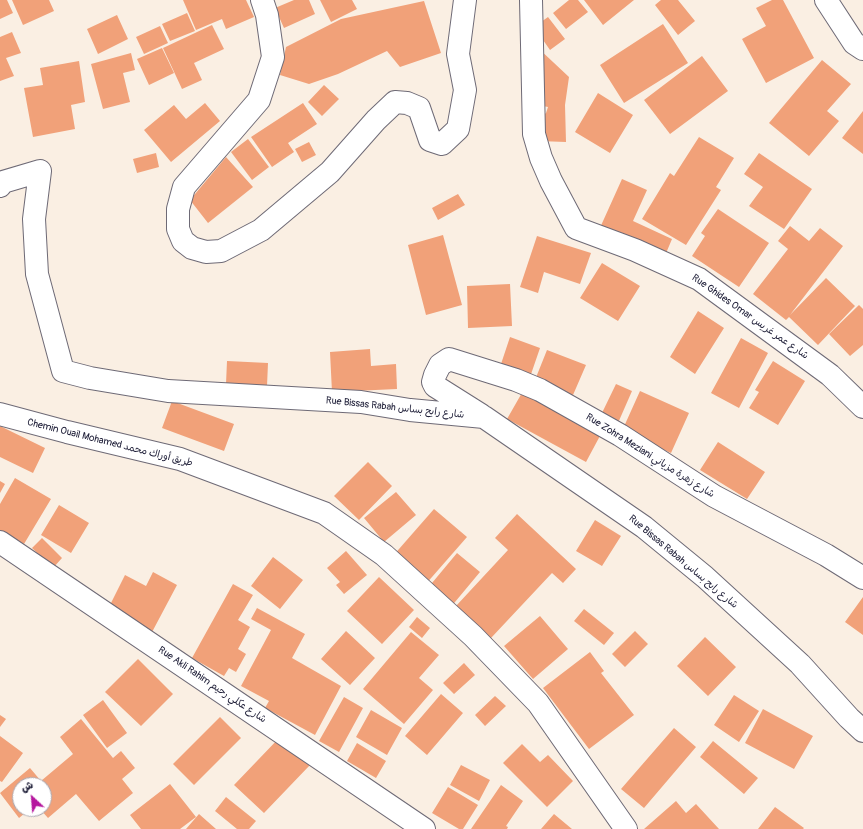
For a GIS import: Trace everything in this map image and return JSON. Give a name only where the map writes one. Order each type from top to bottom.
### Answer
[{"type":"street","points":[[262,0],[267,15],[273,56],[259,100],[184,187],[178,208],[178,229],[183,241],[192,248],[206,252],[221,251],[261,230],[330,172],[376,120],[395,102],[407,103],[419,108],[430,140],[442,144],[458,129],[465,90],[458,54],[465,0]]},
{"type":"street","name":"Rue Ghides Omar شارع عمر غريس","points":[[531,0],[534,134],[541,158],[551,181],[576,228],[635,250],[699,279],[830,375],[863,407]]},
{"type":"street","points":[[826,0],[854,43],[863,49]]},
{"type":"street","name":"Rue Bissas Rabah شارع رابح بساس","points":[[0,186],[3,182],[40,171],[34,219],[38,274],[63,371],[90,378],[168,391],[361,402],[410,410],[484,417],[570,475],[656,537],[705,577],[800,664],[849,718],[863,730]]},
{"type":"street","name":"Rue Zohra Meziani شارع زهرة مزياني","points":[[484,417],[435,386],[433,382],[440,365],[449,359],[516,380],[540,390],[620,435],[714,496],[826,555],[863,578]]},
{"type":"street","name":"Chemin Ouail Mohamed طريق أوراك محمد","points":[[0,414],[67,432],[180,459],[324,513],[384,555],[473,636],[533,698],[626,829]]},
{"type":"street","name":"Rue Akli Rahim شارع عكلي رحيم","points":[[0,542],[424,829]]},
{"type":"building","points":[[0,0],[7,0],[13,13],[0,19]]},
{"type":"building","points":[[12,0],[49,0],[54,11],[23,25]]},
{"type":"building","points":[[183,0],[246,0],[254,17],[226,29],[222,19],[196,30]]},
{"type":"building","points":[[294,0],[309,0],[315,14],[284,28],[275,8]]},
{"type":"building","points":[[320,0],[352,0],[357,9],[331,22]]},
{"type":"building","points":[[569,0],[578,0],[588,12],[566,29],[553,13]]},
{"type":"building","points":[[584,0],[634,0],[603,25]]},
{"type":"building","points":[[661,0],[678,0],[695,21],[678,35],[655,5]]},
{"type":"building","points":[[772,0],[783,0],[814,58],[766,83],[742,39],[766,26],[756,8]]},
{"type":"building","points":[[424,1],[441,53],[400,67],[387,51],[338,74],[309,84],[280,75],[286,47],[341,19]]},
{"type":"building","points":[[187,13],[195,31],[170,41],[162,24]]},
{"type":"building","points":[[117,15],[128,39],[98,54],[87,29]]},
{"type":"building","points":[[548,17],[565,39],[550,50],[534,27]]},
{"type":"building","points":[[663,24],[688,63],[624,103],[600,65]]},
{"type":"building","points":[[212,25],[224,49],[194,63],[202,80],[182,89],[163,48]]},
{"type":"building","points":[[160,26],[168,43],[144,54],[136,37]]},
{"type":"building","points":[[12,32],[21,53],[6,58],[14,76],[0,81],[0,37]]},
{"type":"building","points":[[537,47],[569,77],[565,105],[566,142],[539,141],[540,118],[546,113],[548,107],[538,105]]},
{"type":"building","points":[[162,48],[174,73],[149,85],[137,59]]},
{"type":"building","points":[[131,53],[135,70],[123,73],[130,102],[103,109],[91,64]]},
{"type":"building","points":[[702,56],[728,91],[670,134],[644,100]]},
{"type":"building","points":[[822,60],[851,84],[827,111],[839,121],[809,156],[769,123]]},
{"type":"building","points":[[79,61],[85,102],[71,105],[75,129],[33,137],[24,88],[43,85],[40,68]]},
{"type":"building","points":[[324,85],[339,99],[322,116],[308,102]]},
{"type":"building","points":[[598,93],[633,115],[610,153],[575,132]]},
{"type":"building","points":[[205,103],[220,121],[171,162],[144,130],[174,105],[186,119]]},
{"type":"building","points":[[303,103],[317,124],[288,143],[294,152],[272,167],[251,137]]},
{"type":"building","points":[[863,111],[863,154],[842,138]]},
{"type":"building","points":[[699,137],[734,158],[716,187],[721,190],[686,245],[642,219],[670,173],[674,176]]},
{"type":"building","points":[[248,139],[269,167],[252,180],[231,152]]},
{"type":"building","points":[[309,142],[316,155],[302,162],[295,149]]},
{"type":"building","points":[[156,153],[159,167],[137,173],[133,159]]},
{"type":"building","points":[[759,153],[812,189],[784,229],[749,206],[763,187],[744,174]]},
{"type":"building","points":[[226,157],[253,187],[208,223],[190,200]]},
{"type":"building","points":[[622,179],[647,190],[633,221],[672,239],[664,258],[599,230]]},
{"type":"building","points":[[458,194],[465,205],[438,220],[432,208]]},
{"type":"building","points":[[718,209],[769,243],[739,287],[692,256],[705,236],[701,233]]},
{"type":"building","points":[[790,226],[809,241],[820,228],[843,246],[790,315],[826,278],[855,306],[818,345],[789,317],[786,320],[753,294],[788,249],[778,241]]},
{"type":"building","points":[[443,235],[462,305],[426,315],[408,245]]},
{"type":"building","points":[[537,236],[591,253],[580,284],[544,272],[538,293],[520,287]]},
{"type":"building","points":[[602,263],[640,286],[618,321],[580,298]]},
{"type":"building","points":[[510,284],[512,326],[468,328],[467,286]]},
{"type":"building","points":[[859,305],[863,309],[863,345],[850,356],[829,334]]},
{"type":"building","points":[[698,311],[724,328],[695,374],[670,357]]},
{"type":"building","points":[[510,337],[540,348],[529,380],[499,370]]},
{"type":"building","points":[[741,338],[768,353],[739,408],[711,393]]},
{"type":"building","points":[[370,349],[371,366],[396,364],[397,389],[332,392],[330,352]]},
{"type":"building","points":[[547,350],[586,365],[573,395],[535,380]]},
{"type":"building","points":[[227,361],[268,363],[267,386],[226,384]]},
{"type":"building","points":[[773,361],[805,381],[778,425],[749,408],[759,392],[755,390]]},
{"type":"building","points":[[616,384],[632,391],[618,423],[601,415]]},
{"type":"building","points":[[523,391],[601,434],[586,462],[507,419]]},
{"type":"building","points":[[640,391],[689,413],[671,453],[622,431]]},
{"type":"building","points":[[172,401],[234,424],[224,451],[162,428]]},
{"type":"building","points":[[0,426],[45,448],[33,473],[0,457]]},
{"type":"building","points":[[718,442],[765,472],[747,499],[700,470]]},
{"type":"building","points":[[368,462],[392,486],[359,520],[334,496]]},
{"type":"building","points":[[15,478],[51,499],[24,544],[0,530],[0,504]]},
{"type":"building","points":[[0,481],[5,484],[0,493]]},
{"type":"building","points":[[396,492],[416,515],[384,542],[364,518]]},
{"type":"building","points":[[59,505],[89,523],[71,553],[41,535]]},
{"type":"building","points":[[434,509],[467,537],[425,585],[392,557]]},
{"type":"building","points":[[517,514],[576,569],[563,583],[552,573],[491,638],[456,606],[508,550],[495,538]]},
{"type":"building","points":[[595,520],[621,536],[602,566],[576,551]]},
{"type":"building","points":[[42,538],[62,558],[53,568],[32,548]]},
{"type":"building","points":[[346,551],[367,575],[344,594],[336,585],[340,582],[327,568]]},
{"type":"building","points":[[457,553],[480,572],[450,608],[427,589]]},
{"type":"building","points":[[273,557],[303,580],[280,609],[251,586]]},
{"type":"building","points":[[153,572],[177,585],[151,634],[107,611],[125,575],[146,586]]},
{"type":"building","points":[[379,577],[414,610],[382,644],[347,611]]},
{"type":"building","points":[[233,584],[253,595],[238,620],[250,627],[238,649],[246,654],[236,672],[229,668],[224,676],[192,658]]},
{"type":"building","points":[[863,597],[863,635],[845,622]]},
{"type":"building","points":[[257,608],[305,634],[292,658],[341,686],[315,735],[265,708],[269,701],[241,686],[271,630],[251,619]]},
{"type":"building","points":[[584,609],[614,633],[604,645],[574,621]]},
{"type":"building","points":[[540,616],[568,649],[533,679],[504,646]]},
{"type":"building","points":[[417,617],[430,628],[422,638],[409,627]]},
{"type":"building","points":[[346,631],[375,658],[350,685],[321,659]]},
{"type":"building","points":[[635,631],[648,644],[625,667],[612,654]]},
{"type":"building","points":[[411,632],[439,655],[419,678],[433,690],[404,724],[363,689]]},
{"type":"building","points":[[705,637],[736,667],[708,696],[677,666]]},
{"type":"building","points":[[590,652],[604,671],[601,673],[634,715],[589,749],[543,688]]},
{"type":"building","points":[[138,659],[173,694],[141,726],[105,692]]},
{"type":"building","points":[[464,663],[475,675],[454,694],[443,683]]},
{"type":"building","points":[[441,694],[463,713],[427,755],[405,736]]},
{"type":"building","points":[[734,695],[759,711],[739,742],[714,725]]},
{"type":"building","points":[[495,696],[506,706],[485,726],[475,715]]},
{"type":"building","points":[[344,697],[363,708],[339,752],[319,741]]},
{"type":"building","points":[[103,700],[127,733],[107,748],[83,715]]},
{"type":"building","points":[[763,709],[813,736],[794,769],[745,743]]},
{"type":"building","points":[[371,710],[402,728],[387,755],[356,737]]},
{"type":"building","points":[[0,715],[6,719],[0,727]]},
{"type":"building","points":[[220,717],[241,738],[194,785],[173,764]]},
{"type":"building","points":[[81,719],[113,758],[121,751],[135,768],[122,779],[133,793],[99,821],[76,794],[52,815],[52,777],[46,777],[73,754],[60,737]]},
{"type":"building","points":[[674,728],[696,747],[644,808],[621,789]]},
{"type":"building","points":[[0,736],[23,753],[2,782],[0,781]]},
{"type":"building","points":[[280,737],[310,765],[264,813],[234,785]]},
{"type":"building","points":[[713,741],[758,778],[744,794],[700,757]]},
{"type":"building","points":[[357,743],[386,761],[376,778],[347,761]]},
{"type":"building","points":[[522,744],[540,762],[548,755],[573,781],[547,807],[503,763]]},
{"type":"building","points":[[461,765],[490,780],[479,801],[450,785]]},
{"type":"building","points":[[30,768],[38,777],[19,777]]},
{"type":"building","points":[[12,783],[12,809],[0,793]]},
{"type":"building","points":[[170,784],[196,817],[180,829],[141,829],[130,815]]},
{"type":"building","points":[[501,785],[523,801],[506,826],[508,827],[507,829],[471,829]]},
{"type":"building","points":[[448,787],[478,805],[463,829],[459,829],[432,813]]},
{"type":"building","points":[[226,797],[256,821],[249,829],[237,829],[215,811]]},
{"type":"building","points":[[676,801],[686,813],[696,804],[719,829],[644,829]]},
{"type":"building","points":[[775,807],[804,828],[758,829]]},
{"type":"building","points":[[199,814],[216,829],[186,829]]},
{"type":"building","points":[[554,814],[572,829],[541,829]]}]
